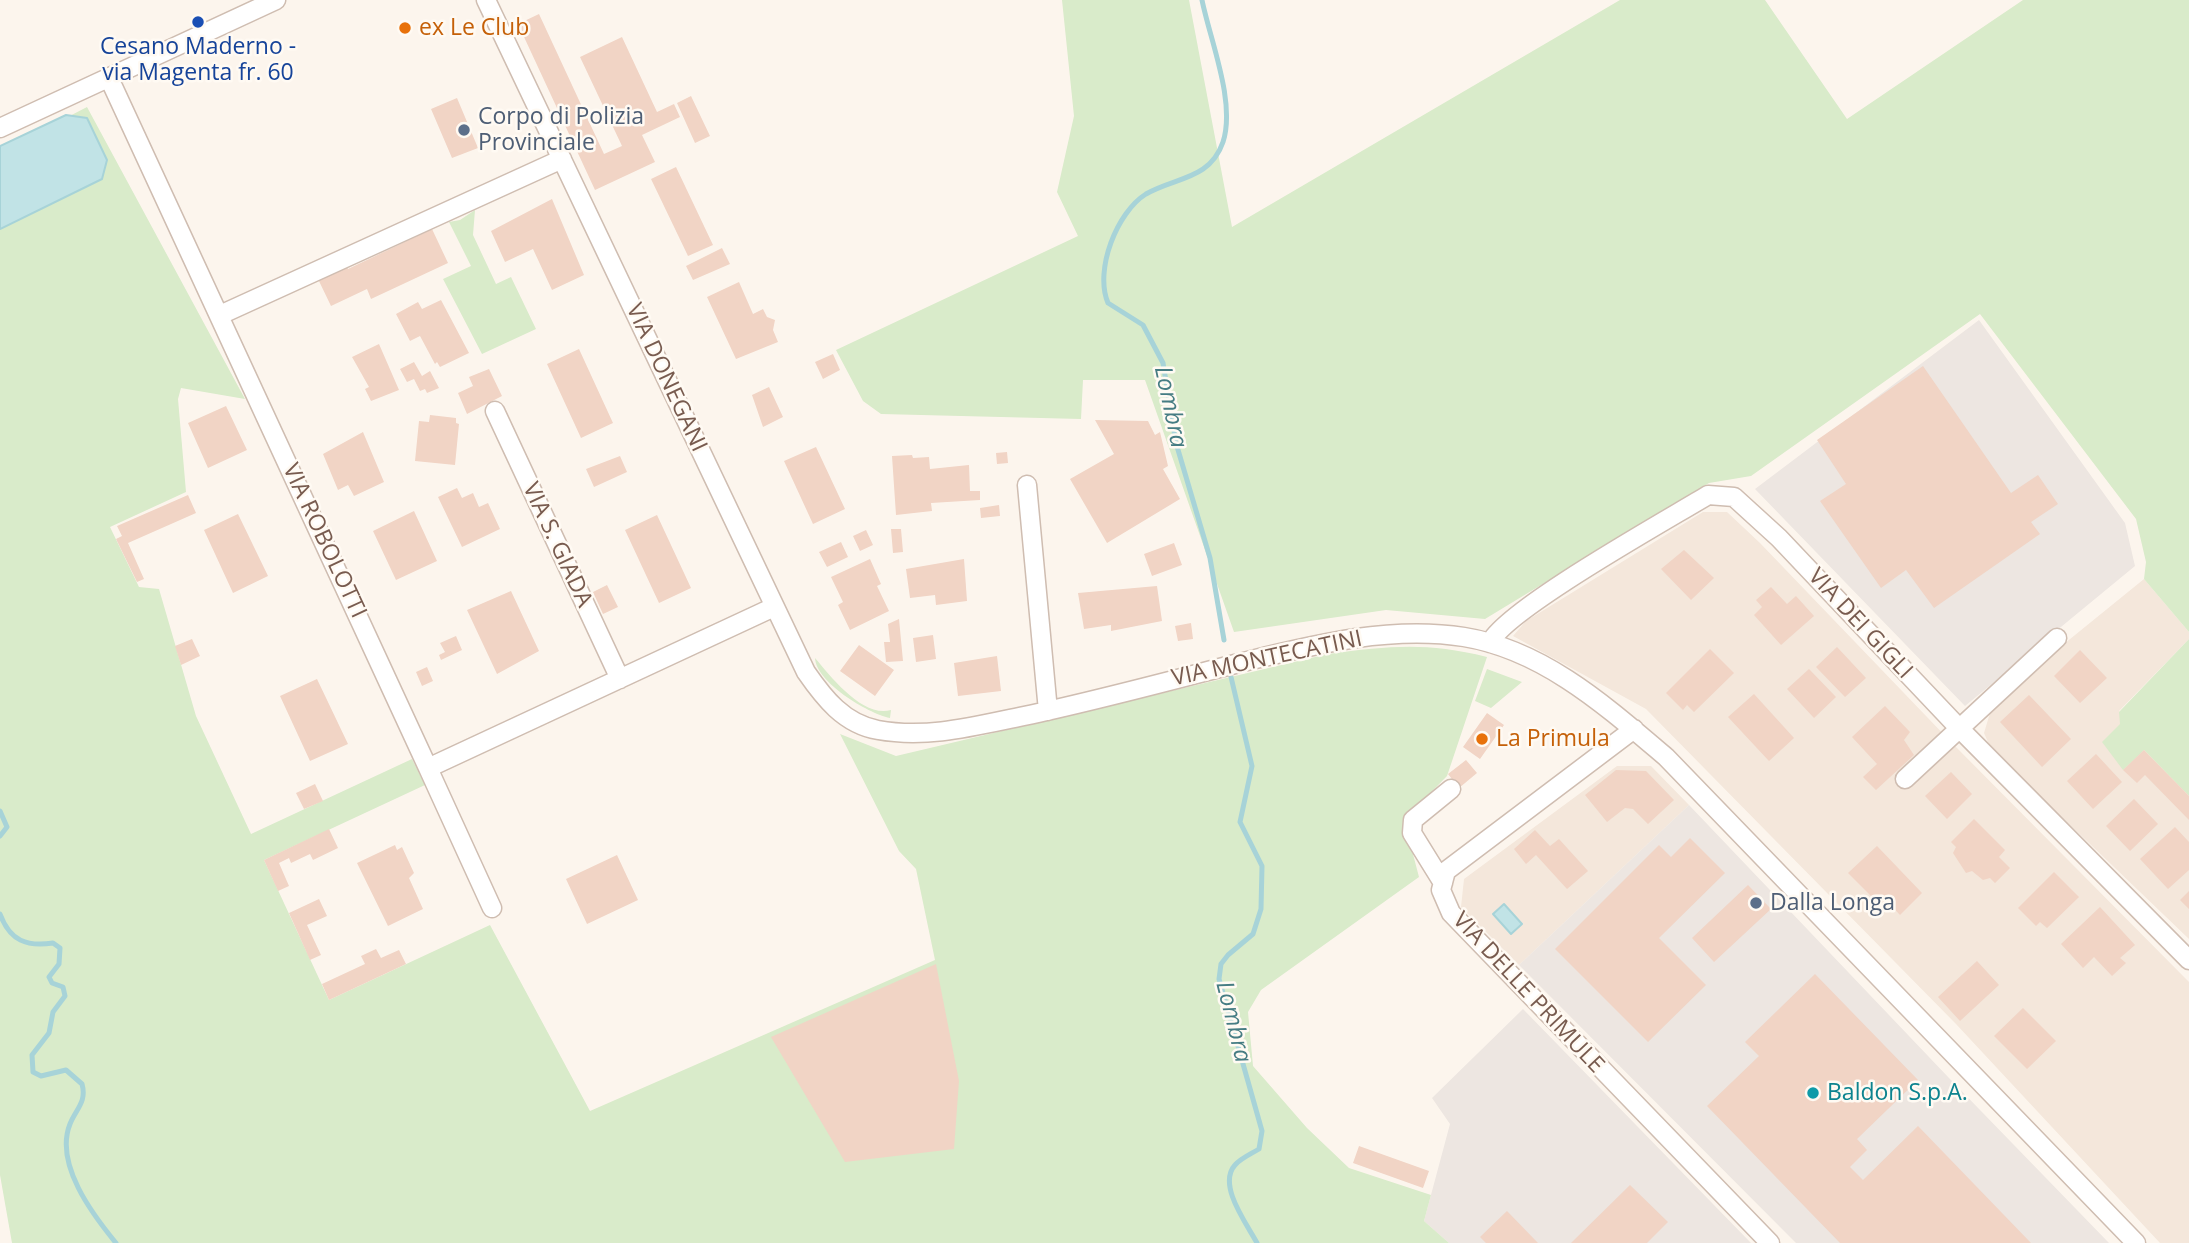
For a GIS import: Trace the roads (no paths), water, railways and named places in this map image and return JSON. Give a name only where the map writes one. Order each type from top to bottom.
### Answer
[{"type":"street","points":[[0,128],[275,0]]},
{"type":"street","name":"VIA DONEGANI","points":[[486,0],[806,672],[833,709],[876,730]]},
{"type":"street","name":"VIA ROBOLOTTI","points":[[109,78],[492,908]]},
{"type":"street","points":[[220,315],[562,159]]},
{"type":"street","name":"VIA S. GIADA","points":[[495,411],[620,679]]},
{"type":"street","points":[[1027,485],[1048,710]]},
{"type":"street","name":"VIA DEI GIGLI","points":[[1490,643],[1496,632],[1524,609],[1708,495],[1734,497],[1779,538],[1958,727],[2189,960]]},
{"type":"street","points":[[428,768],[774,607]]},
{"type":"street","name":"VIA MONTECATINI","points":[[876,730],[939,734],[1321,643],[1385,635],[1433,634],[1490,643],[1548,666],[1634,729],[1676,767],[2136,1243]]},
{"type":"street","points":[[1905,779],[2057,638]]},
{"type":"street","name":"VIA DELLE PRIMULE","points":[[1634,729],[1446,871],[1441,890],[1451,913],[1770,1243]]},
{"type":"street","points":[[1443,883],[1412,833],[1413,820],[1451,789]]},
{"type":"water","points":[[66,115],[87,118],[107,160],[102,179],[0,229],[0,146]]},
{"type":"water","points":[[1504,904],[1522,924],[1511,934],[1493,914]]},
{"type":"waterway","name":"Lombra","points":[[1202,0],[1224,90],[1226,126],[1223,142],[1210,164],[1201,171],[1157,188],[1135,202],[1111,243],[1106,259],[1104,290],[1108,303],[1143,325],[1163,363],[1176,443],[1210,558],[1224,640]]},
{"type":"waterway","name":"Lombra","points":[[1231,677],[1252,766],[1240,822],[1262,866],[1261,909],[1253,934],[1221,964],[1219,979],[1262,1131],[1259,1149],[1235,1165],[1230,1173],[1229,1183],[1241,1215],[1257,1243]]},
{"type":"waterway","points":[[0,811],[7,827],[0,836]]},
{"type":"waterway","points":[[0,914],[9,930],[20,940],[35,944],[53,943],[60,948],[59,964],[49,977],[52,983],[63,987],[65,996],[53,1012],[49,1033],[32,1055],[33,1072],[41,1076],[66,1070],[82,1084],[82,1101],[70,1124],[66,1139],[67,1156],[71,1172],[87,1204],[116,1243]]},
{"type":"place","name":"Cesano Maderno - via Magenta fr. 60","points":[[198,22]]},
{"type":"place","name":"ex Le Club","points":[[405,28]]},
{"type":"place","name":"Corpo di Polizia Provinciale","points":[[464,130]]},
{"type":"place","name":"La Primula","points":[[1482,739]]},
{"type":"place","name":"Dalla Longa","points":[[1756,903]]},
{"type":"place","name":"Baldon S.p.A.","points":[[1813,1093]]}]
